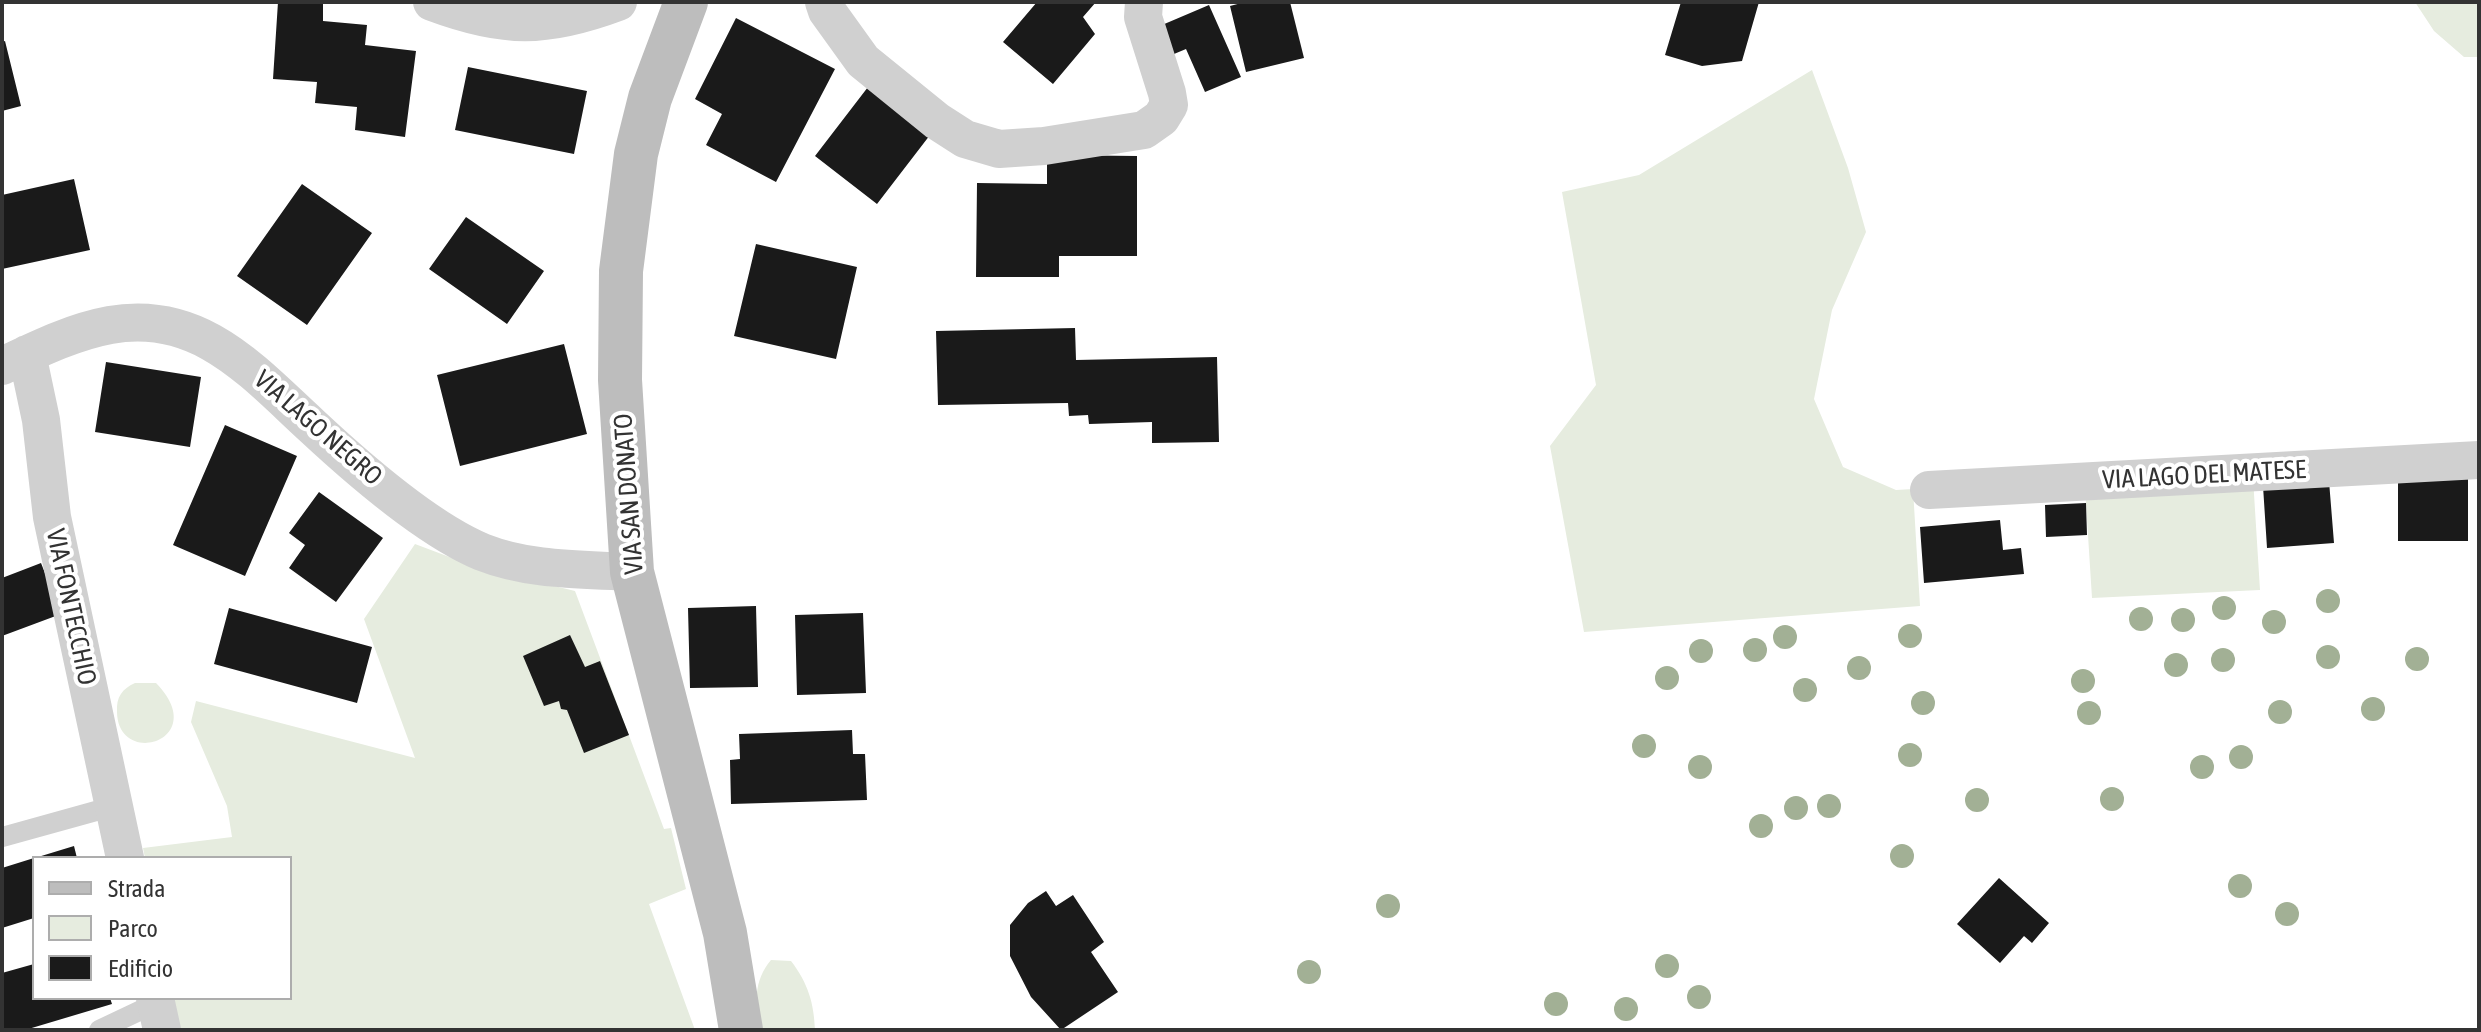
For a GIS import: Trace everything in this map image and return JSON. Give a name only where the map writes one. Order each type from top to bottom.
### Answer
[{"type":"street","points":[[432,2],[461,13],[509,23],[539,24],[567,19],[618,2]]},
{"type":"street","name":"VIA SAN DONATO","points":[[686,2],[650,98],[630,190],[621,271],[620,380],[632,572],[725,933],[741,1030]]},
{"type":"street","points":[[824,2],[827,11],[863,61],[937,121],[965,139],[999,149],[1044,146],[1144,130],[1161,118],[1169,105],[1143,17],[1144,2]]},
{"type":"street","name":"VIA LAGO NEGRO","points":[[15,360],[74,335],[111,325],[157,324],[181,328],[228,350],[408,507],[480,551],[525,566],[632,572]]},
{"type":"street","name":"VIA FONTECCHIO","points":[[15,360],[41,420],[52,517],[125,856]]},
{"type":"street","name":"VIA LAGO DEL MATESE","points":[[1929,490],[2479,460]]},
{"type":"lane","points":[[2,837],[114,806]]},
{"type":"lane","points":[[99,1030],[158,1010]]},
{"type":"green space","points":[[2415,2],[2479,2],[2479,57],[2464,57],[2434,31]]},
{"type":"green space","points":[[1812,70],[1848,168],[1866,232],[1832,310],[1814,399],[1843,467],[1896,490],[1913,489],[1920,606],[1584,632],[1550,446],[1596,385],[1562,192],[1639,175]]},
{"type":"green space","points":[[2253,478],[2260,590],[2092,598],[2085,488]]},
{"type":"green space","points":[[415,544],[476,567],[575,591],[664,829],[671,828],[686,889],[649,904],[695,1030],[179,1030],[173,1000],[292,1000],[292,856],[145,856],[143,848],[232,837],[227,806],[191,722],[196,701],[415,758],[364,619]]},
{"type":"green space","points":[[135,683],[156,683],[170,703],[174,720],[169,732],[158,740],[145,743],[131,740],[121,729],[117,712],[119,698]]},
{"type":"green space","points":[[771,960],[791,961],[797,969],[809,994],[815,1030],[763,1030],[757,1003],[758,985]]},
{"type":"building","points":[[278,2],[323,2],[323,21],[367,25],[365,45],[416,51],[405,137],[355,130],[357,107],[315,103],[317,82],[273,79]]},
{"type":"building","points":[[1037,2],[1096,2],[1083,17],[1095,34],[1053,84],[1003,42]]},
{"type":"building","points":[[1245,2],[1290,2],[1304,58],[1246,72],[1230,6]]},
{"type":"building","points":[[1681,2],[1759,2],[1742,61],[1702,66],[1665,55]]},
{"type":"building","points":[[1209,5],[1241,77],[1205,92],[1186,49],[1174,54],[1162,25]]},
{"type":"building","points":[[736,18],[835,69],[776,182],[706,145],[722,114],[695,99]]},
{"type":"building","points":[[5,41],[21,106],[2,111],[2,42]]},
{"type":"building","points":[[468,67],[587,91],[574,154],[455,130]]},
{"type":"building","points":[[868,87],[930,135],[877,204],[815,156]]},
{"type":"building","points":[[1047,155],[1137,156],[1137,256],[1059,256],[1059,277],[976,277],[977,183],[1047,184]]},
{"type":"building","points":[[74,179],[90,250],[2,269],[2,195]]},
{"type":"building","points":[[302,184],[372,233],[307,325],[237,276]]},
{"type":"building","points":[[466,217],[544,271],[507,324],[429,269]]},
{"type":"building","points":[[756,244],[857,267],[836,359],[734,336]]},
{"type":"building","points":[[1075,328],[1076,360],[1217,357],[1219,442],[1152,443],[1152,422],[1089,424],[1088,415],[1069,416],[1068,403],[938,405],[936,331]]},
{"type":"building","points":[[564,344],[587,434],[460,466],[437,375]]},
{"type":"building","points":[[106,362],[201,377],[190,447],[95,432]]},
{"type":"building","points":[[225,425],[297,456],[245,576],[173,545]]},
{"type":"building","points":[[2398,472],[2468,472],[2468,541],[2398,541]]},
{"type":"building","points":[[2329,481],[2334,543],[2267,548],[2263,486]]},
{"type":"building","points":[[319,492],[383,538],[336,602],[289,568],[305,545],[289,533]]},
{"type":"building","points":[[2086,503],[2087,535],[2046,537],[2045,505]]},
{"type":"building","points":[[2000,520],[2003,550],[2021,548],[2024,574],[1924,583],[1920,527]]},
{"type":"building","points":[[41,563],[61,614],[2,636],[2,578]]},
{"type":"building","points":[[756,606],[758,687],[690,688],[688,608]]},
{"type":"building","points":[[229,608],[372,647],[357,703],[214,664]]},
{"type":"building","points":[[863,613],[866,693],[797,695],[795,615]]},
{"type":"building","points":[[570,635],[585,667],[600,661],[629,735],[584,753],[567,710],[561,709],[559,701],[544,706],[523,656]]},
{"type":"building","points":[[852,730],[853,754],[865,754],[867,800],[731,804],[730,760],[740,759],[739,734]]},
{"type":"building","points":[[74,846],[76,856],[41,856]]},
{"type":"building","points":[[32,859],[32,919],[2,928],[2,868]]},
{"type":"building","points":[[1999,878],[2049,923],[2032,943],[2024,936],[2000,963],[1957,924]]},
{"type":"building","points":[[1046,891],[1056,906],[1073,895],[1104,942],[1091,952],[1118,992],[1061,1030],[1031,997],[1010,956],[1010,925],[1028,903]]},
{"type":"building","points":[[32,965],[32,1000],[111,1000],[112,1004],[25,1030],[2,1030],[2,973]]}]
